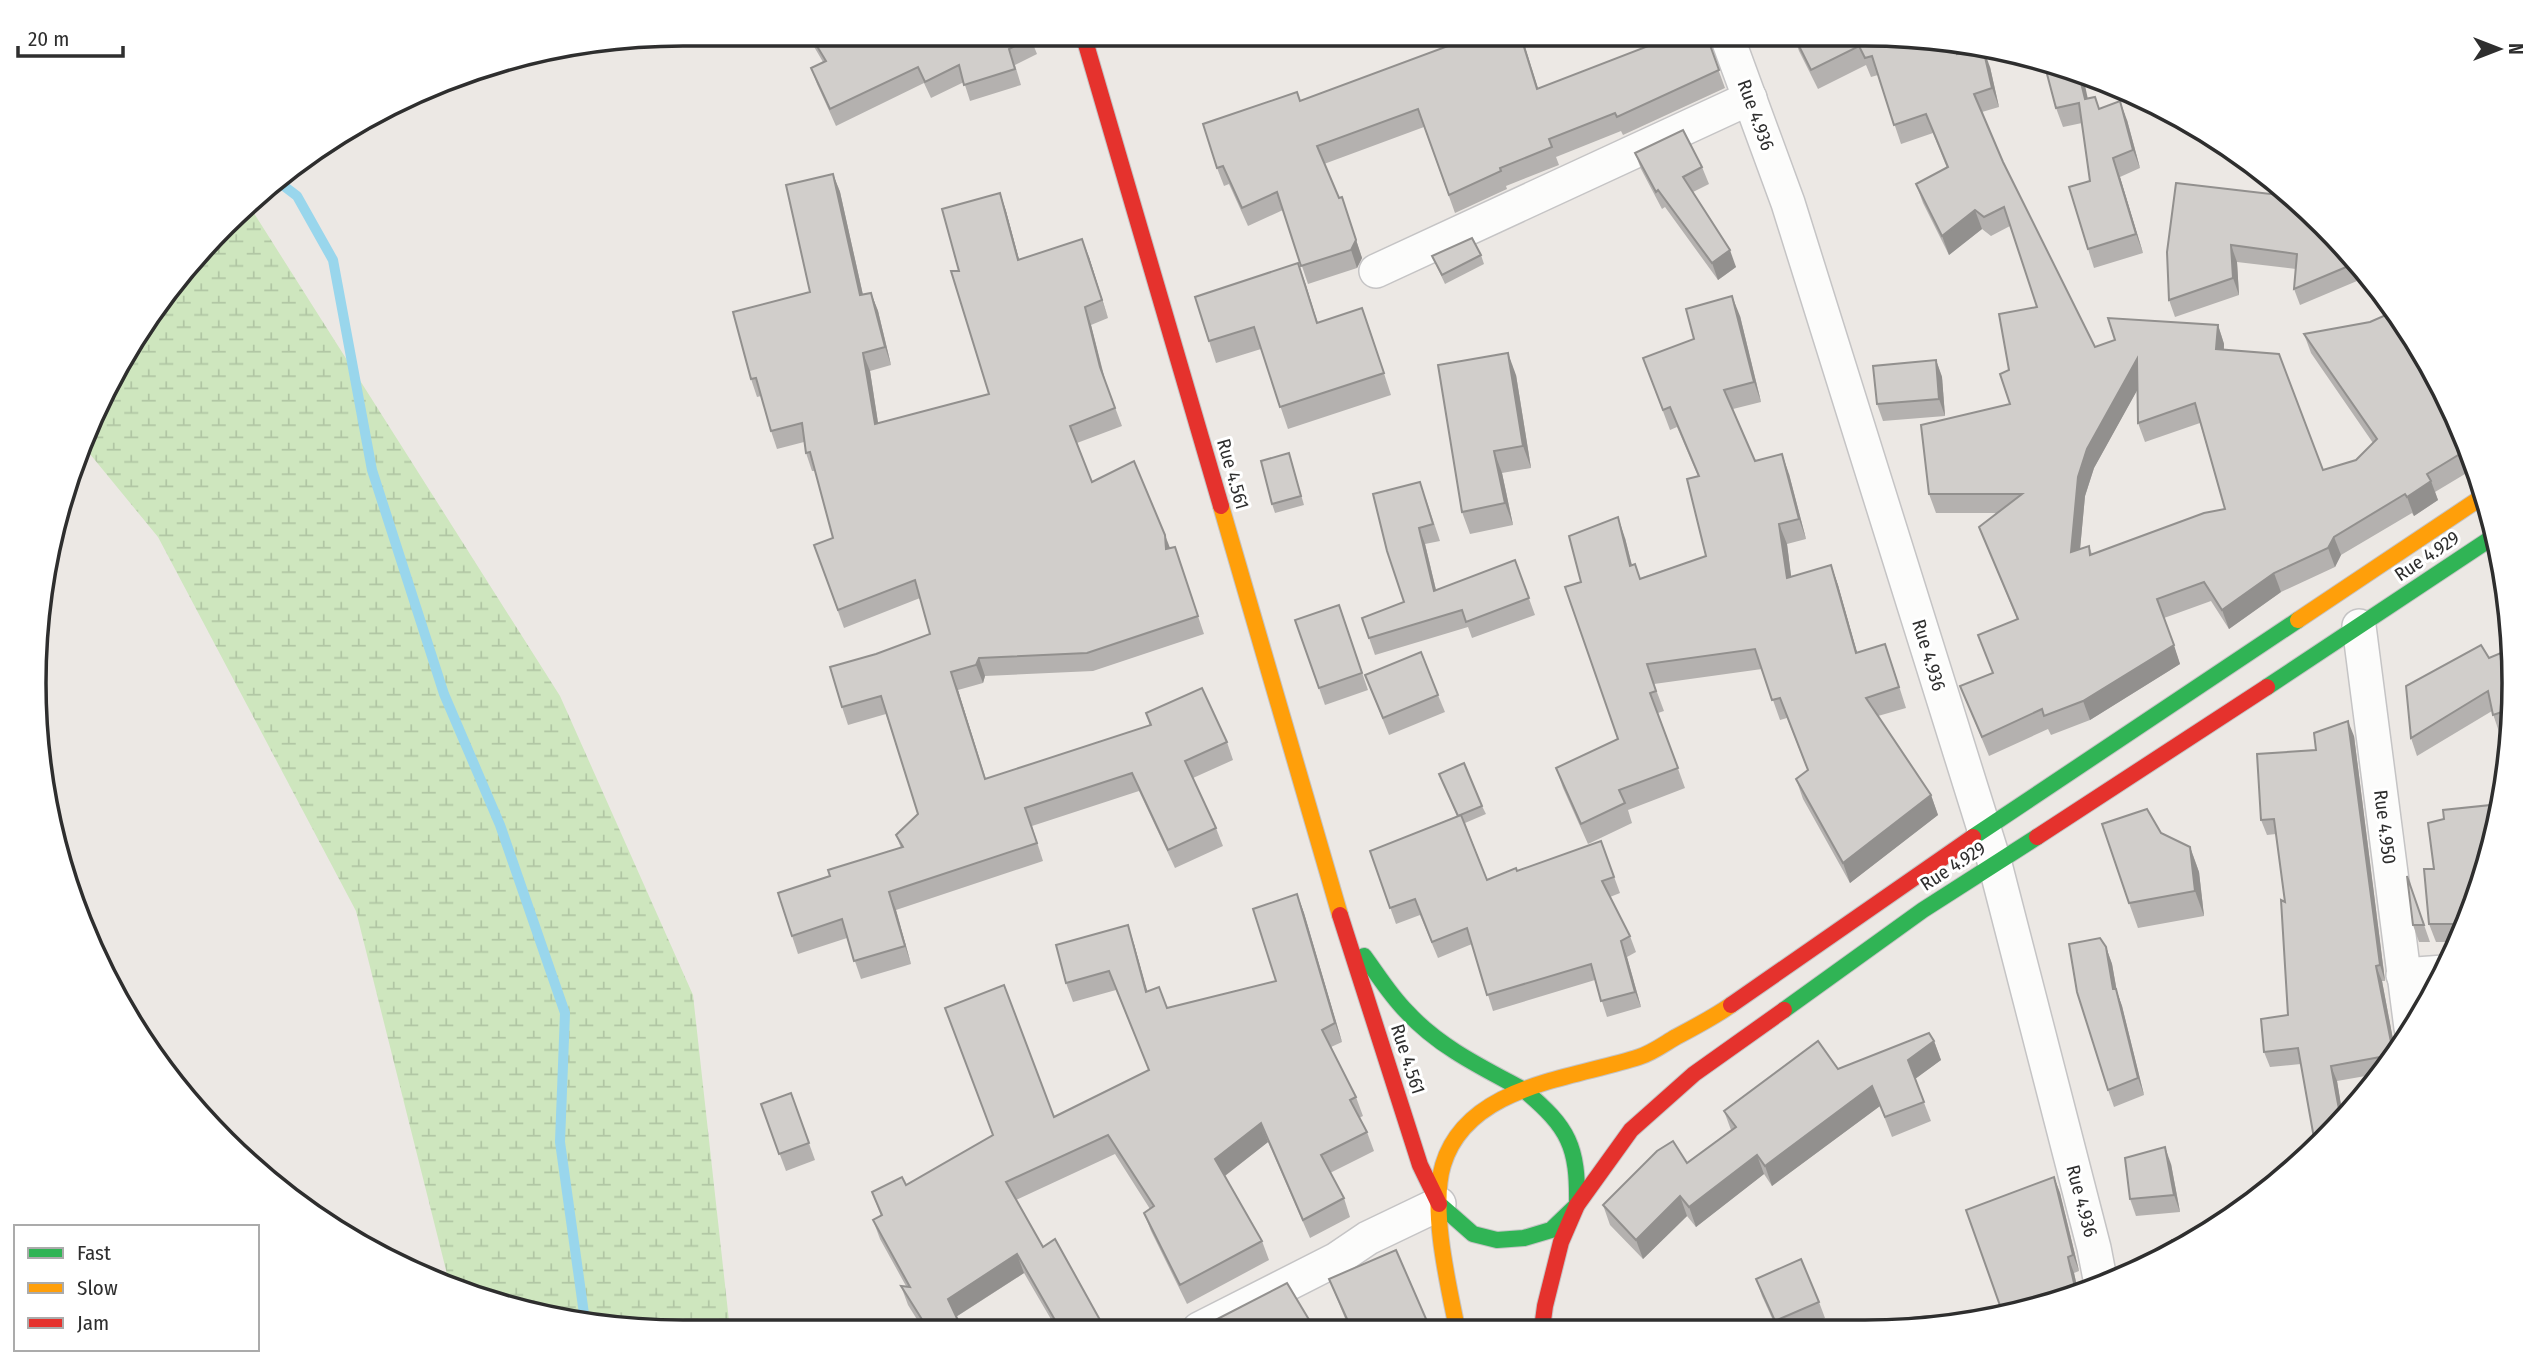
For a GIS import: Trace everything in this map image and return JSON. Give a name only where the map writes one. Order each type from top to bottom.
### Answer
[{"type":"main road","name":"Rue 4.561","points":[[1087,46],[1343,925],[1420,1165],[1439,1204]]},
{"type":"main road","name":"Rue 4.929","points":[[1476,1114],[1499,1098],[1642,1056],[1726,1009],[1983,829],[2476,501]]},
{"type":"main road","name":"Rue 4.929","points":[[1543,1320],[1561,1242],[1577,1205],[1631,1130],[1694,1074],[1923,910],[2159,759],[2486,541]]},
{"type":"main road","name":"Rue 4.561","points":[[1343,925],[1392,996],[1416,1023],[1487,1070],[1524,1090]]},
{"type":"main road","points":[[1439,1204],[1473,1234],[1497,1240],[1524,1238],[1551,1230],[1577,1205],[1577,1166],[1567,1138],[1551,1113],[1524,1090]]},
{"type":"main road","name":"Rue 4.561","points":[[1455,1320],[1444,1262],[1439,1204],[1443,1165],[1454,1143],[1476,1114]]},
{"type":"street","name":"Rue 4.936","points":[[1730,46],[1788,203],[1994,864],[2099,1275]]},
{"type":"street","points":[[1376,271],[1750,98]]},
{"type":"street","name":"Rue 4.950","points":[[2359,626],[2409,1014]]},
{"type":"street","points":[[2403,975],[2432,973]]},
{"type":"street","points":[[1217,1320],[1337,1259],[1368,1238],[1439,1204]]},
{"type":"green space","points":[[253,212],[560,696],[693,995],[729,1320],[682,1320],[599,1314],[518,1298],[447,1274],[356,911],[158,537],[89,453],[111,401],[153,329],[204,262]]},
{"type":"building","points":[[817,46],[1015,46],[1009,49],[1015,69],[964,85],[959,65],[925,82],[918,67],[830,109],[811,68],[826,61]]},
{"type":"building","points":[[1448,46],[1524,46],[1537,89],[1648,46],[1710,46],[1719,70],[1617,117],[1615,113],[1549,139],[1552,147],[1500,168],[1501,171],[1449,195],[1418,109],[1317,146],[1339,198],[1342,197],[1356,240],[1351,250],[1301,266],[1277,192],[1242,208],[1223,166],[1217,168],[1203,124],[1297,92],[1300,101]]},
{"type":"building","points":[[1799,46],[1859,46],[1811,70]]},
{"type":"building","points":[[1859,46],[1907,47],[1985,57],[1992,88],[1974,94],[2003,162],[2095,347],[2115,340],[2108,318],[2218,325],[2216,349],[2279,354],[2323,470],[2356,460],[2377,439],[2304,334],[2370,322],[2385,315],[2437,401],[2460,454],[2427,474],[2431,481],[2407,497],[2405,494],[2334,537],[2328,548],[2274,573],[2222,610],[2204,582],[2157,599],[2174,645],[2083,701],[2044,716],[2042,709],[1982,737],[1960,686],[1993,673],[1978,635],[2018,619],[1979,527],[2022,494],[1929,494],[1921,425],[2010,404],[2000,374],[2009,370],[1999,314],[2037,307],[2004,207],[1984,217],[1975,210],[1942,236],[1916,184],[1948,167],[1926,114],[1894,125],[1872,56],[1865,58]],"holes":[[[2137,359],[2138,423],[2195,403],[2225,509],[2204,513],[2090,555],[2089,546],[2071,552],[2078,477],[2087,449]]]},
{"type":"building","points":[[2046,72],[2081,83],[2085,99],[2095,97],[2099,109],[2120,101],[2133,150],[2113,158],[2136,234],[2088,249],[2069,187],[2090,181],[2079,103],[2056,108]]},
{"type":"building","points":[[1683,130],[1702,167],[1683,177],[1730,250],[1712,263],[1658,190],[1656,192],[1635,153]]},
{"type":"building","points":[[833,174],[860,295],[871,293],[885,347],[863,353],[875,424],[989,394],[951,271],[959,271],[942,209],[1000,193],[1018,260],[1082,239],[1102,300],[1085,307],[1100,367],[1115,408],[1070,426],[1092,482],[1134,461],[1165,535],[1166,549],[1175,547],[1198,616],[1087,653],[979,658],[976,665],[951,672],[985,779],[1151,725],[1146,713],[1202,688],[1227,742],[1185,761],[1216,828],[1168,850],[1132,773],[1025,808],[1037,843],[889,892],[905,946],[854,961],[842,919],[792,936],[778,893],[830,876],[828,870],[903,847],[896,835],[918,814],[881,696],[842,707],[830,667],[930,634],[915,580],[838,610],[814,545],[833,538],[810,452],[806,453],[802,423],[771,431],[756,378],[751,379],[733,312],[810,292],[786,185]]},
{"type":"building","points":[[2176,183],[2274,194],[2316,232],[2348,266],[2294,289],[2297,254],[2231,245],[2233,278],[2169,300],[2167,252]]},
{"type":"building","points":[[1472,238],[1481,255],[1442,275],[1432,256]]},
{"type":"building","points":[[1298,263],[1317,323],[1362,308],[1384,373],[1280,407],[1254,327],[1209,341],[1195,297]]},
{"type":"building","points":[[1732,296],[1754,382],[1724,390],[1755,461],[1782,454],[1799,519],[1779,524],[1787,578],[1831,565],[1856,653],[1885,644],[1899,687],[1866,698],[1931,795],[1843,863],[1796,779],[1808,770],[1780,698],[1772,700],[1755,649],[1647,664],[1656,691],[1650,693],[1678,768],[1619,790],[1625,803],[1581,824],[1556,768],[1618,739],[1565,587],[1581,582],[1569,536],[1618,517],[1630,566],[1635,564],[1640,579],[1706,556],[1687,479],[1699,476],[1670,407],[1663,410],[1643,358],[1694,339],[1686,309]]},
{"type":"building","points":[[1508,353],[1523,446],[1494,451],[1505,503],[1462,512],[1438,365]]},
{"type":"building","points":[[1936,360],[1939,399],[1877,404],[1873,366]]},
{"type":"building","points":[[1289,453],[1301,496],[1272,504],[1261,461]]},
{"type":"building","points":[[1420,482],[1433,524],[1419,528],[1434,591],[1515,560],[1529,598],[1466,622],[1462,610],[1369,638],[1362,618],[1404,602],[1387,551],[1373,494]]},
{"type":"building","points":[[1339,605],[1362,673],[1319,688],[1295,620]]},
{"type":"building","points":[[2481,645],[2489,658],[2501,653],[2501,712],[2493,715],[2488,691],[2411,738],[2406,686]]},
{"type":"building","points":[[1421,652],[1438,695],[1383,718],[1365,675]]},
{"type":"building","points":[[2348,721],[2380,965],[2376,966],[2391,1042],[2380,1057],[2331,1066],[2339,1108],[2314,1135],[2298,1048],[2264,1052],[2261,1019],[2288,1015],[2281,900],[2285,902],[2274,819],[2261,820],[2257,754],[2316,750],[2314,733]]},
{"type":"building","points":[[1464,763],[1482,806],[1458,816],[1439,774]]},
{"type":"building","points":[[2490,805],[2481,847],[2455,924],[2429,924],[2424,869],[2434,869],[2428,823],[2444,819],[2443,810]]},
{"type":"building","points":[[2147,809],[2161,833],[2190,847],[2195,891],[2129,903],[2102,824]]},
{"type":"building","points":[[1461,815],[1487,880],[1601,841],[1614,877],[1602,881],[1630,936],[1621,941],[1635,992],[1601,1001],[1591,964],[1487,995],[1467,928],[1432,942],[1415,899],[1390,908],[1370,851]]},
{"type":"building","points":[[2407,876],[2424,925],[2413,925]]},
{"type":"building","points":[[1297,894],[1335,1023],[1322,1030],[1356,1097],[1350,1100],[1367,1132],[1321,1155],[1344,1198],[1303,1220],[1261,1123],[1215,1159],[1262,1241],[1180,1285],[1144,1213],[1154,1206],[1108,1135],[1006,1182],[1043,1247],[1055,1239],[1100,1320],[1055,1320],[1017,1254],[948,1299],[958,1320],[922,1320],[901,1286],[910,1287],[873,1220],[882,1215],[872,1192],[902,1177],[906,1185],[993,1135],[945,1008],[1004,985],[1054,1117],[1149,1070],[1109,971],[1066,983],[1056,945],[1128,925],[1146,992],[1159,987],[1167,1008],[1276,981],[1253,909]]},
{"type":"building","points":[[2100,938],[2106,947],[2113,989],[2116,989],[2138,1078],[2108,1090],[2077,992],[2069,944]]},
{"type":"building","points":[[1929,1033],[1934,1041],[1908,1060],[1924,1102],[1885,1117],[1872,1086],[1765,1166],[1757,1155],[1689,1207],[1680,1196],[1636,1240],[1603,1205],[1657,1151],[1673,1141],[1687,1163],[1736,1127],[1724,1111],[1818,1041],[1838,1069]]},
{"type":"building","points":[[791,1093],[809,1143],[779,1154],[761,1104]]},
{"type":"building","points":[[2165,1147],[2174,1195],[2130,1199],[2125,1158]]},
{"type":"building","points":[[2054,1177],[2073,1255],[2068,1257],[2074,1284],[2000,1305],[1966,1210]]},
{"type":"building","points":[[1396,1250],[1427,1320],[1347,1320],[1329,1279]]},
{"type":"building","points":[[1801,1259],[1819,1302],[1775,1320],[1756,1279]]},
{"type":"building","points":[[1287,1283],[1309,1320],[1215,1320]]},
{"type":"waterway","points":[[284,186],[297,196],[333,260],[372,470],[444,694],[500,825],[565,1013],[560,1142],[584,1311]]},
{"type":"traffic: fast","points":[[2267,687],[2486,541]]},
{"type":"traffic: fast","points":[[1973,837],[2298,620]]},
{"type":"traffic: fast","points":[[1784,1010],[1923,910],[2037,837]]},
{"type":"traffic: fast","points":[[1364,956],[1401,1005],[1433,1036],[1462,1056],[1524,1090]]},
{"type":"traffic: fast","points":[[1439,1204],[1473,1234],[1497,1240],[1524,1238],[1551,1230],[1577,1205],[1575,1167],[1568,1140],[1551,1116],[1524,1090]]},
{"type":"traffic: slow","points":[[2298,620],[2476,501]]},
{"type":"traffic: slow","points":[[1221,506],[1340,915]]},
{"type":"traffic: slow","points":[[1455,1320],[1442,1246],[1438,1202],[1443,1165],[1456,1138],[1474,1117],[1498,1101],[1525,1089],[1644,1055],[1731,1005]]},
{"type":"traffic: jam","points":[[1087,46],[1221,506]]},
{"type":"traffic: jam","points":[[2037,837],[2267,687]]},
{"type":"traffic: jam","points":[[1731,1005],[1973,837]]},
{"type":"traffic: jam","points":[[1340,915],[1420,1165],[1439,1204]]},
{"type":"traffic: jam","points":[[1543,1320],[1561,1242],[1577,1205],[1631,1130],[1694,1074],[1784,1010]]}]
